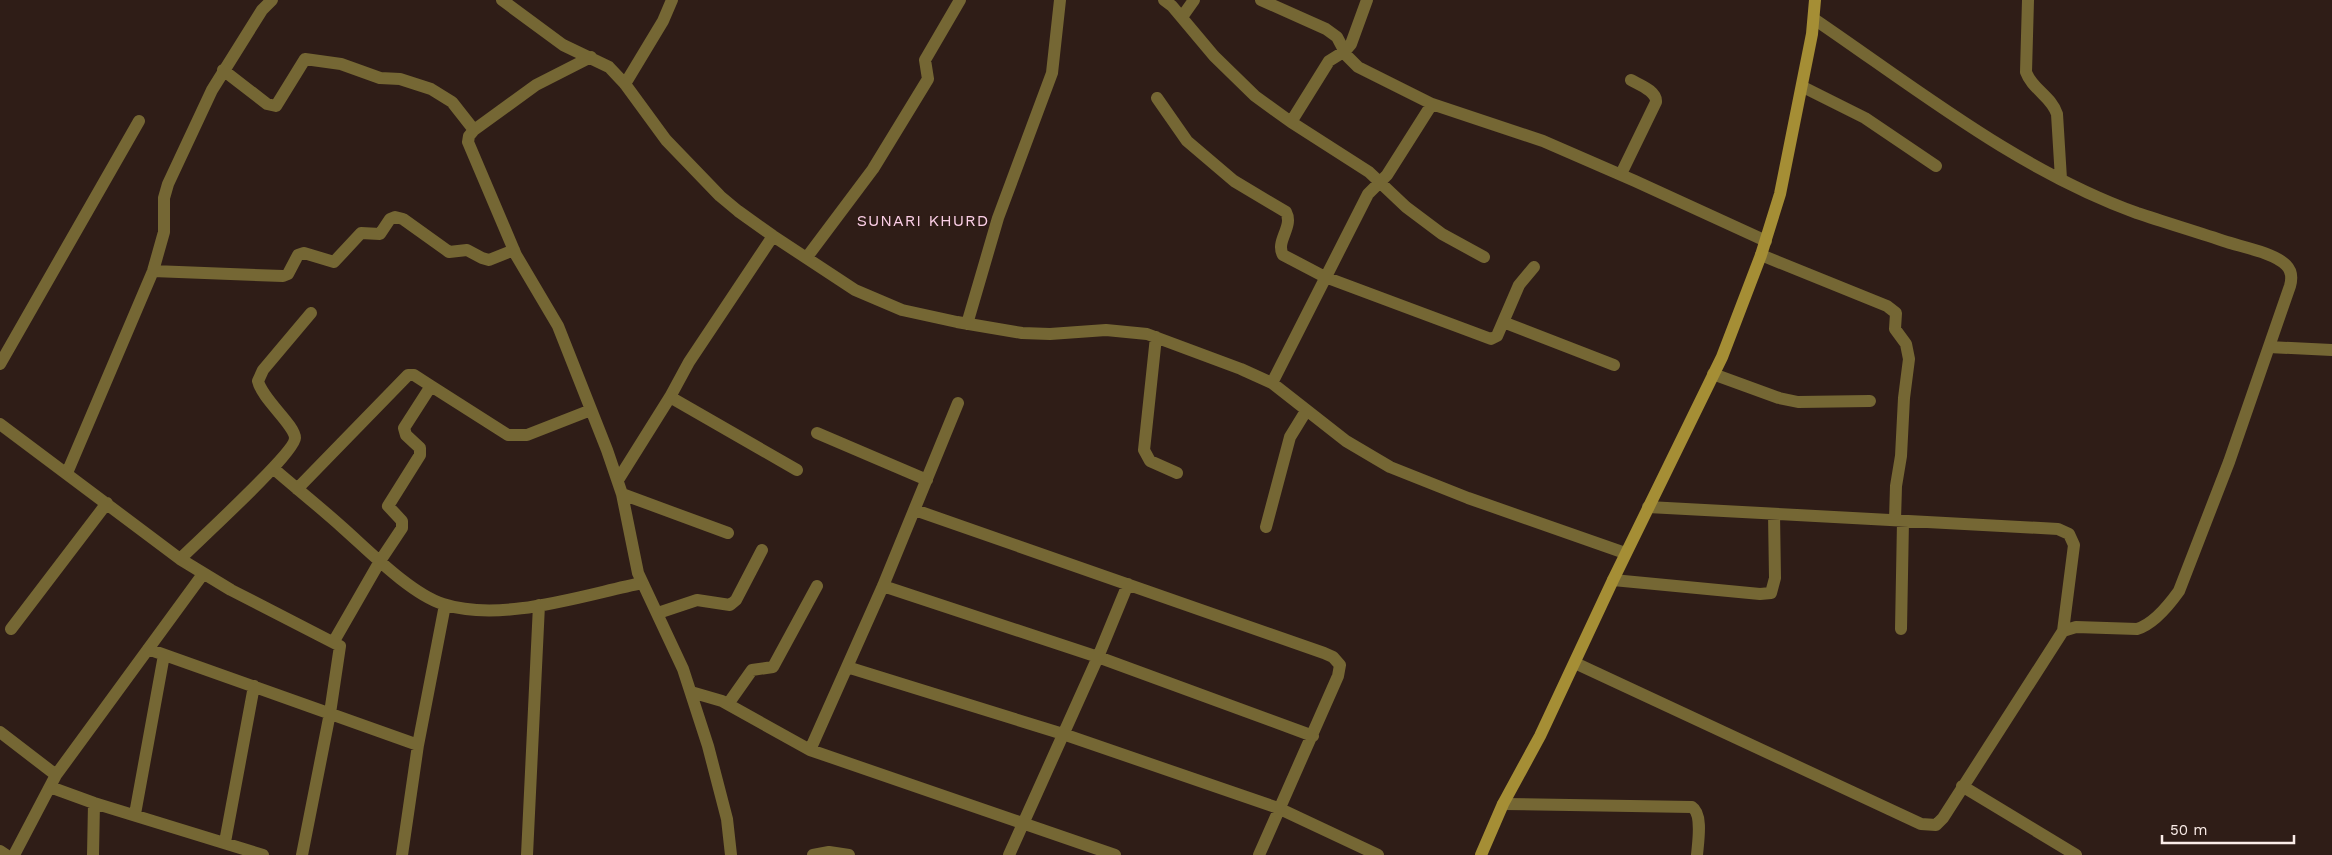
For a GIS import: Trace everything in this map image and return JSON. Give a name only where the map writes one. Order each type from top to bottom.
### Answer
[{"type":"street","points":[[67,473],[153,271],[164,232],[164,198],[168,184],[223,70],[262,10],[272,0]]},
{"type":"street","points":[[502,0],[553,39],[609,67],[625,84],[648,117],[682,157],[738,211],[855,290],[902,310],[967,324],[1036,334],[1106,330],[1140,333],[1156,337],[1241,369],[1272,383],[1346,441],[1390,467],[1468,498],[1625,553]]},
{"type":"street","points":[[625,84],[663,21],[672,0]]},
{"type":"street","points":[[808,257],[873,169],[928,79],[926,60],[960,0]]},
{"type":"street","points":[[967,324],[998,218],[1052,74],[1060,0]]},
{"type":"street","points":[[1164,0],[1182,17],[1234,77],[1291,122],[1381,182],[1406,207],[1431,226],[1484,257]]},
{"type":"street","points":[[1182,17],[1194,0]]},
{"type":"street","points":[[1261,0],[1326,29],[1337,37],[1350,60],[1358,67],[1432,104],[1520,132],[1621,174],[1766,241]]},
{"type":"street","points":[[1291,122],[1329,61],[1345,51],[1353,40],[1367,0]]},
{"type":"street","points":[[1481,855],[1503,804],[1540,736],[1612,580],[1713,374],[1761,255],[1780,194],[1803,88],[1814,19],[1815,0]]},
{"type":"street","points":[[2028,0],[2026,72],[2030,81],[2054,106],[2058,114],[2061,179]]},
{"type":"street","points":[[1814,19],[1975,130],[2061,179],[2128,209],[2255,250],[2286,265],[2291,273],[2290,286],[2229,462],[2178,591],[2173,599],[2145,625],[2137,629],[2076,627],[2063,631]]},
{"type":"street","points":[[591,57],[536,85],[474,130],[469,136],[468,142],[514,250],[555,319],[618,480],[635,565],[674,647],[690,692],[723,802],[731,855]]},
{"type":"street","points":[[223,70],[267,104],[276,106],[305,59],[341,64],[380,78],[413,82],[440,94],[452,102],[474,130]]},
{"type":"street","points":[[1621,174],[1656,102],[1656,97],[1653,93],[1631,80]]},
{"type":"street","points":[[1803,88],[1865,118],[1936,166]]},
{"type":"street","points":[[1157,98],[1181,133],[1194,147],[1234,180],[1286,212],[1289,222],[1281,246],[1283,256],[1325,277],[1487,339],[1494,339],[1519,285],[1534,268]]},
{"type":"street","points":[[1272,383],[1368,194],[1387,175],[1432,104]]},
{"type":"street","points":[[0,364],[140,121]]},
{"type":"street","points":[[153,271],[286,275],[300,254],[307,253],[334,262],[359,234],[365,232],[380,234],[390,219],[395,216],[403,219],[449,252],[467,250],[489,260],[514,250]]},
{"type":"street","points":[[618,480],[670,397],[689,362],[773,236]]},
{"type":"street","points":[[1761,255],[1887,306],[1896,313],[1896,330],[1906,344],[1909,359],[1899,520],[1901,629]]},
{"type":"street","points":[[180,559],[274,468],[293,444],[295,438],[293,431],[260,387],[258,379],[263,370],[311,313]]},
{"type":"street","points":[[1502,322],[1614,366]]},
{"type":"street","points":[[1156,337],[1144,450],[1150,461],[1177,473]]},
{"type":"street","points":[[2269,347],[2332,350]]},
{"type":"street","points":[[1713,374],[1780,398],[1798,402],[1870,401]]},
{"type":"street","points":[[297,489],[405,376],[414,376],[500,432],[514,436],[527,434],[590,410]]},
{"type":"street","points":[[334,642],[380,561],[403,525],[388,506],[420,452],[420,448],[404,432],[404,428],[431,386]]},
{"type":"street","points":[[670,397],[797,470]]},
{"type":"street","points":[[810,750],[883,586],[958,403]]},
{"type":"street","points":[[1266,527],[1290,437],[1306,410]]},
{"type":"street","points":[[0,424],[108,503],[180,559],[231,590],[340,646],[341,652],[330,713],[302,855]]},
{"type":"street","points":[[817,433],[927,480]]},
{"type":"street","points":[[274,468],[407,584],[445,605],[485,610],[539,605],[642,583]]},
{"type":"street","points":[[622,494],[728,534]]},
{"type":"street","points":[[11,630],[108,503]]},
{"type":"street","points":[[1575,663],[1921,824],[1930,826],[1938,824],[2063,631],[2074,552],[2073,540],[2069,534],[2052,528],[1648,507]]},
{"type":"street","points":[[915,510],[1334,658],[1340,665],[1340,672],[1313,736],[1278,808],[1259,855]]},
{"type":"street","points":[[1612,580],[1760,594],[1771,593],[1775,578],[1774,514]]},
{"type":"street","points":[[658,613],[698,600],[730,606],[736,600],[762,550]]},
{"type":"street","points":[[14,855],[53,781],[203,574]]},
{"type":"street","points":[[1009,855],[1098,657],[1128,584]]},
{"type":"street","points":[[728,704],[752,670],[773,667],[817,586]]},
{"type":"street","points":[[883,586],[1098,657],[1313,736]]},
{"type":"street","points":[[402,855],[418,745],[445,605]]},
{"type":"street","points":[[527,855],[539,605]]},
{"type":"street","points":[[148,649],[418,745]]},
{"type":"street","points":[[135,814],[164,655]]},
{"type":"street","points":[[847,667],[1063,734],[1278,808],[1378,855]]},
{"type":"street","points":[[225,842],[254,686]]},
{"type":"street","points":[[690,692],[710,696],[728,704],[810,750],[1115,855]]},
{"type":"street","points":[[0,732],[53,781],[94,803],[135,814],[263,855]]},
{"type":"street","points":[[1962,786],[2076,855]]},
{"type":"street","points":[[93,855],[94,803]]},
{"type":"street","points":[[1503,804],[1692,806],[1696,809],[1698,818],[1697,855]]},
{"type":"street","points":[[0,851],[6,855]]},
{"type":"street","points":[[813,855],[829,852],[849,855]]},
{"type":"district","name":"SUNARI KHURD","points":[[923,220]]}]
